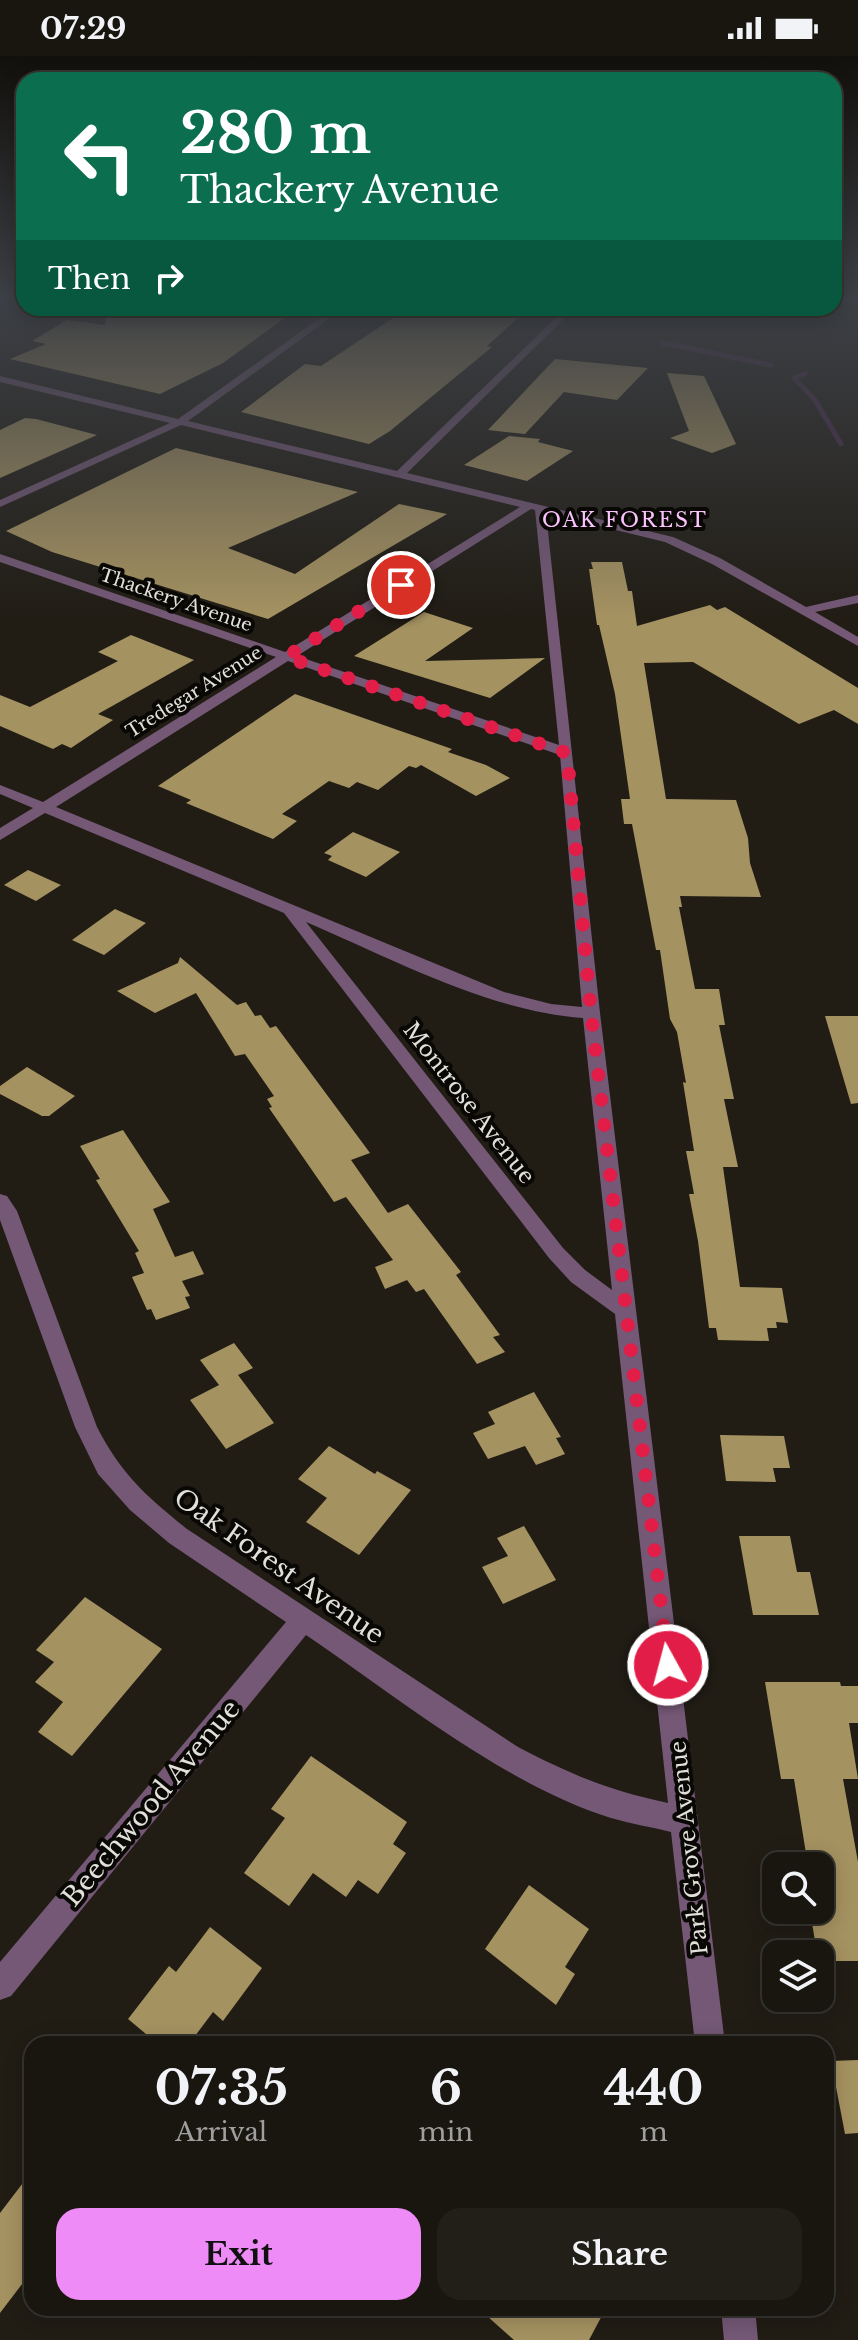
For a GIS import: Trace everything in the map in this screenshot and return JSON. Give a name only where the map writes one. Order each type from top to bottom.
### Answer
[{"type":"street","points":[[107,405],[669,539],[858,642]]},
{"type":"street","points":[[0,504],[180,422],[204,405]]},
{"type":"street","points":[[400,474],[472,405]]},
{"type":"street","name":"Tredegar Avenue","points":[[0,835],[535,506]]},
{"type":"street","name":"Park Grove Avenue","points":[[535,506],[567,753],[591,1013],[709,2036]]},
{"type":"street","name":"Thackery Avenue","points":[[0,558],[567,753]]},
{"type":"street","points":[[804,611],[858,599]]},
{"type":"street","name":"Montrose Avenue","points":[[0,789],[498,996],[551,1010],[591,1013]]},
{"type":"street","name":"Montrose Avenue","points":[[289,910],[556,1253],[578,1276],[625,1310]]},
{"type":"street","name":"Oak Forest Avenue","points":[[0,1201],[7,1211],[86,1427],[106,1467],[138,1503],[178,1536],[302,1621],[508,1756],[549,1778],[611,1804],[686,1821]]},
{"type":"street","name":"Beechwood Avenue","points":[[0,1985],[302,1621]]},
{"type":"street","points":[[739,2316],[741,2340]]},
{"type":"building","points":[[251,405],[422,405],[369,444],[241,412]]},
{"type":"building","points":[[512,405],[552,405],[525,434],[488,430]]},
{"type":"building","points":[[679,405],[717,405],[736,444],[712,453],[670,438],[689,431]]},
{"type":"building","points":[[25,418],[97,435],[0,478],[0,430]]},
{"type":"building","points":[[509,436],[540,439],[538,442],[573,451],[527,481],[464,465]]},
{"type":"building","points":[[176,448],[358,492],[228,548],[295,574],[399,504],[447,514],[268,619],[52,552],[6,531]]},
{"type":"building","points":[[591,562],[622,562],[628,591],[632,591],[637,626],[710,605],[717,610],[725,607],[858,688],[858,724],[834,710],[799,724],[693,662],[644,663],[666,799],[736,800],[761,897],[680,896],[682,907],[679,907],[695,989],[719,989],[725,1025],[719,1025],[734,1099],[724,1099],[738,1167],[723,1167],[740,1287],[782,1288],[788,1323],[776,1322],[777,1328],[767,1328],[769,1341],[718,1340],[716,1328],[709,1328],[689,1194],[694,1194],[686,1151],[694,1151],[683,1082],[686,1083],[677,1032],[670,1019],[660,950],[656,950],[632,824],[624,824],[621,799],[630,799],[615,694],[597,625],[589,569],[593,569]]},
{"type":"building","points":[[424,612],[473,628],[425,661],[545,658],[490,698],[354,656]]},
{"type":"building","points":[[131,635],[194,660],[98,714],[113,720],[71,748],[62,744],[53,749],[0,726],[0,695],[30,707],[118,661],[98,652]]},
{"type":"building","points":[[295,694],[452,749],[448,752],[486,765],[510,778],[476,796],[421,765],[416,768],[409,766],[378,790],[357,782],[349,788],[329,781],[282,814],[297,821],[273,839],[186,803],[191,800],[158,786]]},
{"type":"building","points":[[353,832],[400,852],[366,877],[328,860],[332,856],[324,853]]},
{"type":"building","points":[[28,870],[61,885],[36,901],[4,885]]},
{"type":"building","points":[[115,909],[146,923],[104,955],[72,940]]},
{"type":"building","points":[[180,957],[237,1005],[246,1002],[255,1016],[261,1015],[270,1028],[276,1026],[370,1153],[351,1160],[388,1213],[408,1204],[461,1272],[456,1275],[500,1335],[493,1337],[505,1352],[477,1364],[424,1289],[416,1292],[407,1280],[385,1289],[375,1267],[393,1260],[346,1197],[334,1202],[269,1108],[272,1107],[267,1099],[274,1096],[245,1054],[235,1056],[196,993],[155,1013],[117,991],[178,963]]},
{"type":"building","points":[[825,1016],[858,1016],[858,1103],[851,1104]]},
{"type":"building","points":[[27,1067],[75,1096],[49,1116],[42,1116],[0,1094],[0,1086]]},
{"type":"building","points":[[123,1130],[170,1202],[153,1209],[175,1257],[193,1251],[204,1274],[182,1281],[190,1296],[185,1297],[190,1308],[156,1320],[151,1309],[147,1310],[132,1277],[144,1273],[135,1253],[139,1251],[96,1180],[100,1179],[80,1146]]},
{"type":"building","points":[[234,1343],[253,1368],[238,1375],[274,1423],[226,1449],[190,1400],[219,1385],[200,1360]]},
{"type":"building","points":[[534,1392],[561,1437],[556,1438],[565,1454],[536,1465],[525,1446],[488,1459],[473,1433],[495,1424],[488,1412]]},
{"type":"building","points":[[720,1435],[784,1436],[790,1468],[773,1468],[776,1482],[726,1481]]},
{"type":"building","points":[[329,1446],[375,1474],[377,1471],[411,1490],[359,1555],[306,1522],[327,1498],[298,1479]]},
{"type":"building","points":[[524,1526],[556,1580],[503,1604],[482,1567],[508,1556],[497,1538]]},
{"type":"building","points":[[739,1536],[790,1536],[797,1572],[810,1572],[819,1615],[753,1615]]},
{"type":"building","points":[[85,1597],[162,1649],[72,1756],[38,1732],[63,1702],[35,1682],[54,1662],[36,1650]]},
{"type":"building","points":[[765,1682],[840,1682],[841,1686],[858,1686],[858,1723],[849,1723],[858,1779],[843,1779],[858,1862],[858,1961],[834,1961],[834,1940],[815,1940],[812,1924],[834,1924],[834,1852],[806,1852],[794,1779],[781,1779]]},
{"type":"building","points":[[311,1756],[407,1822],[393,1844],[406,1853],[378,1894],[358,1880],[346,1897],[313,1873],[289,1906],[244,1873],[285,1818],[271,1809]]},
{"type":"building","points":[[529,1885],[589,1929],[565,1967],[575,1974],[556,2005],[485,1949]]},
{"type":"building","points":[[210,1927],[262,1968],[223,2021],[213,2012],[195,2036],[148,2036],[128,2019],[169,1966],[176,1972]]},
{"type":"building","points":[[858,2060],[858,2133],[845,2134],[834,2061]]},
{"type":"building","points":[[24,2182],[24,2282],[0,2313],[0,2213]]},
{"type":"building","points":[[487,2316],[602,2316],[589,2340],[514,2340]]},
{"type":"waterway","points":[[818,405],[841,444]]},
{"type":"district","name":"OAK FOREST","points":[[625,520]]},
{"type":"route","points":[[401,585],[286,657],[567,753],[591,1013],[668,1665]]}]
